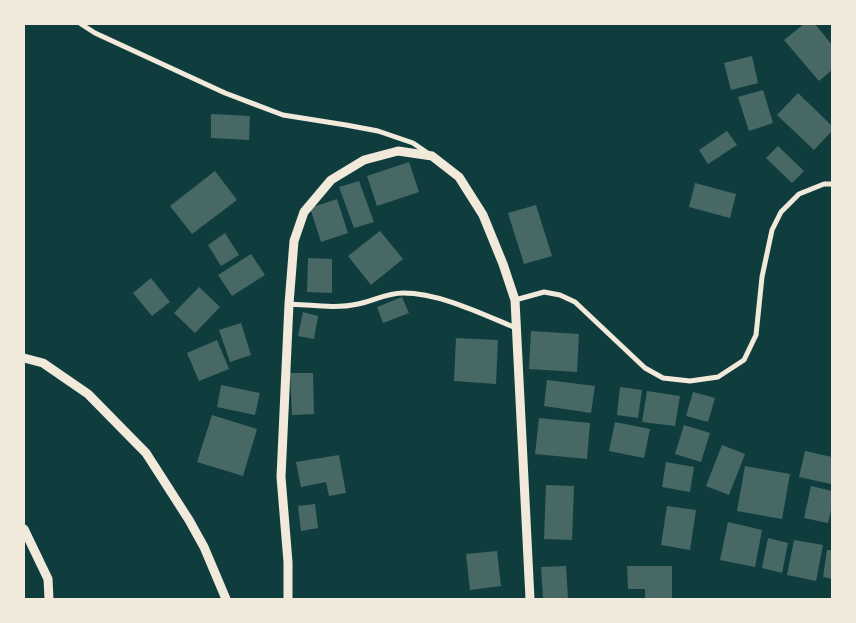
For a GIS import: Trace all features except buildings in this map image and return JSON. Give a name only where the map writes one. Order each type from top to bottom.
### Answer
[{"type":"street","points":[[81,24],[95,33],[225,93],[283,115],[346,124],[378,131],[413,143],[459,177],[483,215],[515,300],[530,599]]},
{"type":"street","points":[[288,599],[288,562],[281,477],[289,304],[294,241],[304,212],[331,180],[364,160],[398,151],[432,156]]},
{"type":"street","points":[[515,300],[544,292],[560,294],[575,302],[645,368],[663,378],[690,381],[718,377],[744,360],[756,335],[762,277],[772,230],[781,212],[799,194],[824,184],[832,184]]},
{"type":"street","points":[[289,304],[339,307],[402,293],[427,296],[517,328]]},
{"type":"street","points":[[24,358],[42,363],[88,394],[146,453],[189,520],[204,548],[226,599]]},
{"type":"street","points":[[24,529],[48,578],[49,599]]}]
